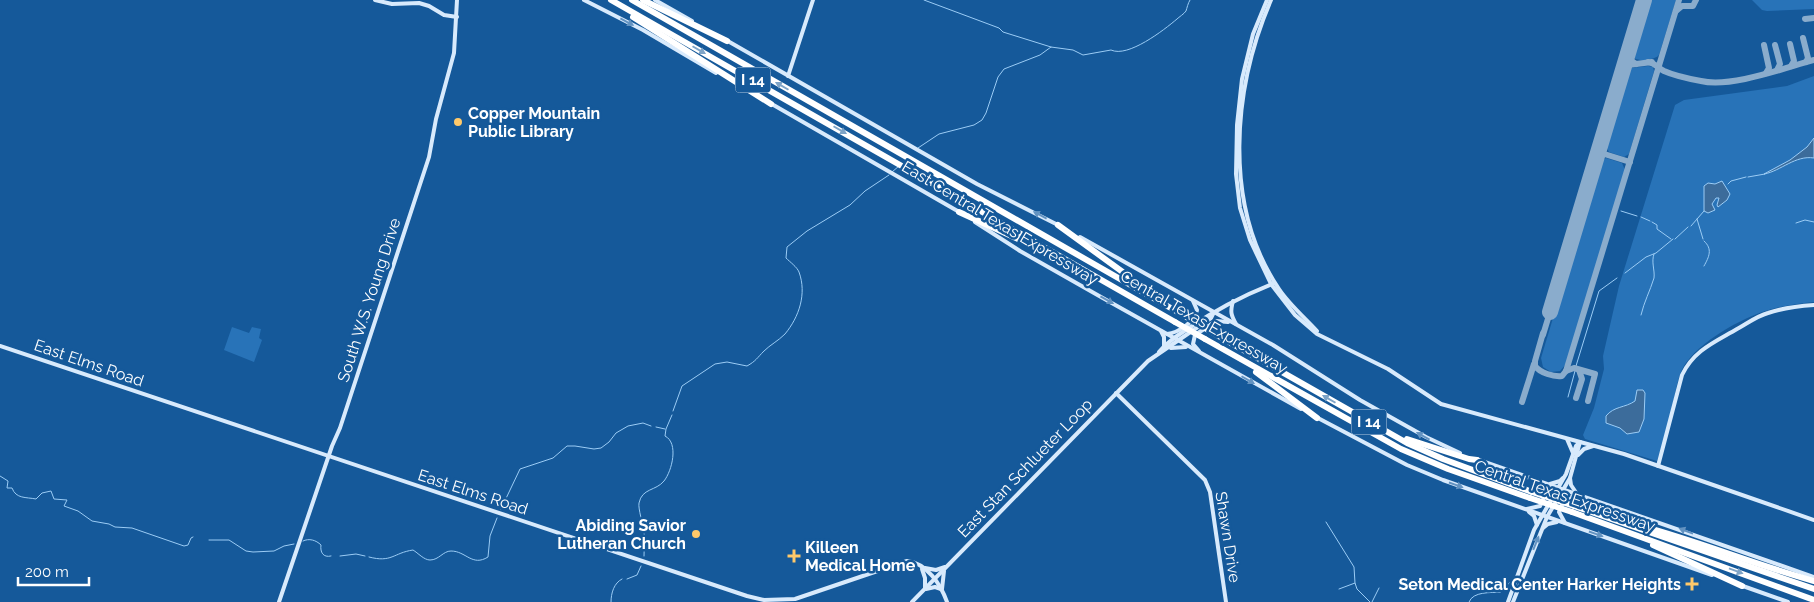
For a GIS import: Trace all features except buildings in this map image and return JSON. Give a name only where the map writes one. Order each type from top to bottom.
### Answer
[{"type":"highway","points":[[610,0],[652,30],[708,63],[771,104]]},
{"type":"highway","name":"Central Texas Expressway","points":[[610,0],[1401,449],[1448,469],[1610,519],[1814,589]]},
{"type":"highway","name":"Central Texas Expressway","points":[[632,0],[1390,433],[1443,459],[1531,495]]},
{"type":"highway","points":[[643,0],[727,41]]},
{"type":"highway","points":[[959,212],[1054,256],[1066,259]]},
{"type":"highway","points":[[1058,225],[1172,308]]},
{"type":"highway","points":[[1244,361],[1317,418]]},
{"type":"highway","points":[[1390,433],[1469,459],[1478,460]]},
{"type":"highway","name":"Central Texas Expressway","points":[[1573,509],[1635,535],[1814,600]]},
{"type":"highway","points":[[1610,519],[1619,519],[1693,540],[1814,581]]},
{"type":"highway","points":[[1635,535],[1656,547],[1742,586]]},
{"type":"main road","points":[[375,0],[392,4],[419,2],[444,15],[457,17]]},
{"type":"main road","name":"South W.S. Young Drive","points":[[279,602],[328,457],[340,428],[429,157],[436,118],[454,53],[457,0]]},
{"type":"main road","name":"East Central Texas Expressway","points":[[584,0],[643,30],[900,177],[1020,250],[1178,341],[1317,418],[1420,471],[1788,602]]},
{"type":"main road","name":"East Central Texas Expressway","points":[[655,0],[976,184],[1058,225],[1273,345],[1346,392],[1426,437],[1478,460],[1814,577]]},
{"type":"main road","points":[[788,76],[813,0]]},
{"type":"main road","points":[[1267,0],[1256,34],[1244,94],[1240,160],[1245,207],[1254,242],[1273,284],[1285,304],[1307,326],[1318,334],[1388,369],[1441,404],[1580,442],[1658,466],[1814,520]]},
{"type":"main road","points":[[1256,34],[1272,0]]},
{"type":"main road","name":"East Stan Schlueter Loop","points":[[912,602],[1116,393],[1173,338],[1208,314],[1273,284]]},
{"type":"main road","points":[[1164,346],[1163,332],[1173,333],[1197,315],[1196,307],[1190,299]]},
{"type":"main road","points":[[1234,301],[1230,312],[1238,326]]},
{"type":"main road","points":[[1658,466],[1682,375],[1688,363],[1697,353],[1716,340],[1762,315],[1786,308],[1814,305]]},
{"type":"main road","name":"East Stan Schlueter Loop","points":[[1158,354],[1212,318],[1214,312]]},
{"type":"main road","points":[[1202,354],[1193,344],[1195,335],[1216,320],[1230,322]]},
{"type":"main road","name":"East Elms Road","points":[[0,346],[626,557],[757,599],[795,599],[903,561],[913,562],[921,567],[932,570],[946,568]]},
{"type":"main road","points":[[1168,348],[1178,346],[1189,347]]},
{"type":"main road","name":"Shawn Drive","points":[[1116,393],[1205,480],[1210,492],[1226,602]]},
{"type":"main road","points":[[1567,439],[1575,456]]},
{"type":"main road","points":[[1508,602],[1537,525],[1568,476],[1575,456],[1576,446],[1580,442]]},
{"type":"main road","points":[[1575,456],[1584,449],[1593,446]]},
{"type":"main road","points":[[1550,484],[1568,476]]},
{"type":"main road","points":[[1566,524],[1559,512],[1561,504],[1568,498],[1578,494],[1571,485],[1568,476]]},
{"type":"main road","points":[[1526,510],[1540,506],[1543,500],[1546,491],[1544,486],[1537,480]]},
{"type":"main road","points":[[1526,510],[1534,516],[1537,525]]},
{"type":"main road","points":[[1513,602],[1542,530],[1544,516]]},
{"type":"main road","points":[[1542,530],[1551,522],[1560,522]]},
{"type":"main road","points":[[921,567],[925,578],[924,590],[935,587],[942,589]]},
{"type":"main road","points":[[921,567],[935,579],[942,589],[947,602]]},
{"type":"main road","points":[[942,589],[943,574],[946,568]]},
{"type":"shaded area","points":[[1649,0],[1676,0],[1659,55],[1650,59],[1640,60],[1634,58],[1633,53]]},
{"type":"shaded area","points":[[1752,0],[1814,0],[1814,9],[1767,11],[1762,10]]},
{"type":"shaded area","points":[[1648,66],[1653,67],[1654,71],[1629,154],[1624,157],[1609,152],[1605,145],[1628,70]]},
{"type":"shaded area","points":[[1814,76],[1814,302],[1794,304],[1751,316],[1715,336],[1694,353],[1679,377],[1668,425],[1657,461],[1585,439],[1583,435],[1594,408],[1604,369],[1603,356],[1619,286],[1675,105],[1684,100],[1787,86]]},
{"type":"shaded area","points":[[1814,138],[1814,158],[1794,161],[1764,174],[1790,160],[1807,147]]},
{"type":"shaded area","points":[[1606,158],[1622,163],[1625,170],[1566,364],[1560,371],[1551,372],[1543,367],[1541,358],[1600,162]]},
{"type":"shaded area","points":[[1722,181],[1730,194],[1727,200],[1718,207],[1719,198],[1716,198],[1712,204],[1715,210],[1708,213],[1704,211],[1704,186],[1708,183],[1715,184]]},
{"type":"shaded area","points":[[232,327],[249,333],[252,327],[261,329],[259,338],[262,340],[254,362],[224,350]]},
{"type":"shaded area","points":[[1637,390],[1643,390],[1645,393],[1644,419],[1639,432],[1627,434],[1620,428],[1606,423],[1606,416],[1609,413],[1635,401]]},
{"type":"waterway","points":[[924,0],[999,28],[1003,32],[1051,47]]},
{"type":"waterway","points":[[918,148],[939,134],[974,125],[982,120],[998,77],[1004,69],[1040,55],[1051,47],[1073,50],[1083,55],[1111,50],[1127,50],[1136,47],[1155,36],[1185,12],[1190,0]]},
{"type":"waterway","points":[[892,172],[899,166]]},
{"type":"waterway","points":[[1748,177],[1765,174]]},
{"type":"waterway","points":[[673,411],[682,386],[715,364],[727,362],[747,366],[785,334],[798,313],[802,297],[801,280],[798,270],[786,258],[787,247],[807,231],[850,205],[865,191],[889,175]]},
{"type":"waterway","points":[[1728,184],[1731,181],[1746,177]]},
{"type":"waterway","points":[[1621,211],[1637,216]]},
{"type":"waterway","points":[[1691,226],[1704,211]]},
{"type":"waterway","points":[[1641,217],[1650,221]]},
{"type":"waterway","points":[[1697,219],[1703,239]]},
{"type":"waterway","points":[[1796,223],[1805,220],[1814,222]]},
{"type":"waterway","points":[[1652,222],[1657,225],[1657,229],[1671,239]]},
{"type":"waterway","points":[[1675,239],[1688,227]]},
{"type":"waterway","points":[[1625,273],[1646,257],[1656,253],[1673,239]]},
{"type":"waterway","points":[[1704,241],[1709,247],[1709,256],[1704,266]]},
{"type":"waterway","points":[[1641,315],[1654,278],[1654,254]]},
{"type":"waterway","points":[[1576,366],[1599,291],[1617,278]]},
{"type":"waterway","points":[[1568,397],[1575,371]]},
{"type":"waterway","points":[[644,556],[644,535],[639,503],[643,495],[661,484],[670,471],[673,451],[672,445],[665,436],[672,415]]},
{"type":"waterway","points":[[501,509],[520,469],[553,458],[567,446],[601,448],[616,433],[628,426],[643,423],[651,426]]},
{"type":"waterway","points":[[656,427],[665,429]]},
{"type":"waterway","points":[[0,476],[8,481],[7,488],[12,488],[19,496],[36,499],[42,493],[51,491],[54,499],[67,500],[64,506],[78,511],[92,521],[115,527],[132,528],[184,546],[188,545],[193,537]]},
{"type":"waterway","points":[[369,557],[383,559],[413,550],[423,558],[433,560],[451,551],[461,553],[473,559],[482,560],[488,557],[490,536],[497,518]]},
{"type":"waterway","points":[[1326,522],[1354,567],[1355,583]]},
{"type":"waterway","points":[[209,540],[229,540],[246,551],[253,552],[274,551],[294,544]]},
{"type":"waterway","points":[[303,541],[317,542],[321,545],[323,554],[331,556]]},
{"type":"waterway","points":[[340,556],[356,554],[365,556]]},
{"type":"waterway","points":[[627,579],[637,575],[641,566]]},
{"type":"waterway","points":[[611,602],[614,589],[622,579]]},
{"type":"waterway","points":[[1469,602],[1471,598],[1478,594],[1501,592],[1510,582]]},
{"type":"waterway","points":[[1339,589],[1355,583],[1357,589],[1370,602]]},
{"type":"waterway","points":[[1372,602],[1379,588]]},
{"type":"taxiway","points":[[1543,333],[1535,366],[1547,374],[1562,376],[1566,371],[1679,0]]},
{"type":"taxiway","points":[[1676,11],[1682,6],[1693,6],[1696,0]]},
{"type":"taxiway","points":[[1805,19],[1814,18]]},
{"type":"taxiway","points":[[1803,38],[1808,58],[1806,62]]},
{"type":"taxiway","points":[[1790,44],[1794,61],[1791,66]]},
{"type":"taxiway","points":[[1764,45],[1769,68],[1766,73]]},
{"type":"taxiway","points":[[1775,45],[1780,64],[1777,70]]},
{"type":"taxiway","points":[[1629,51],[1630,60],[1636,64]]},
{"type":"taxiway","points":[[1648,62],[1655,64],[1664,71],[1692,79],[1727,82],[1758,76],[1814,60]]},
{"type":"taxiway","points":[[1622,72],[1628,65],[1652,62]]},
{"type":"taxiway","points":[[1598,152],[1630,162]]},
{"type":"taxiway","points":[[1543,335],[1550,312]]},
{"type":"taxiway","points":[[1522,402],[1534,364]]},
{"type":"taxiway","points":[[1566,371],[1574,368],[1595,374],[1588,401]]},
{"type":"taxiway","points":[[1576,398],[1582,379],[1579,370]]},
{"type":"runway","points":[[1550,312],[1644,0]]},
{"type":"place","name":"Copper Mountain Public Library","points":[[458,122]]},
{"type":"place","name":"Abiding Savior Lutheran Church","points":[[696,534]]},
{"type":"place","name":"Killeen Medical Home","points":[[794,556]]},
{"type":"place","name":"Seton Medical Center Harker Heights","points":[[1692,584]]}]
